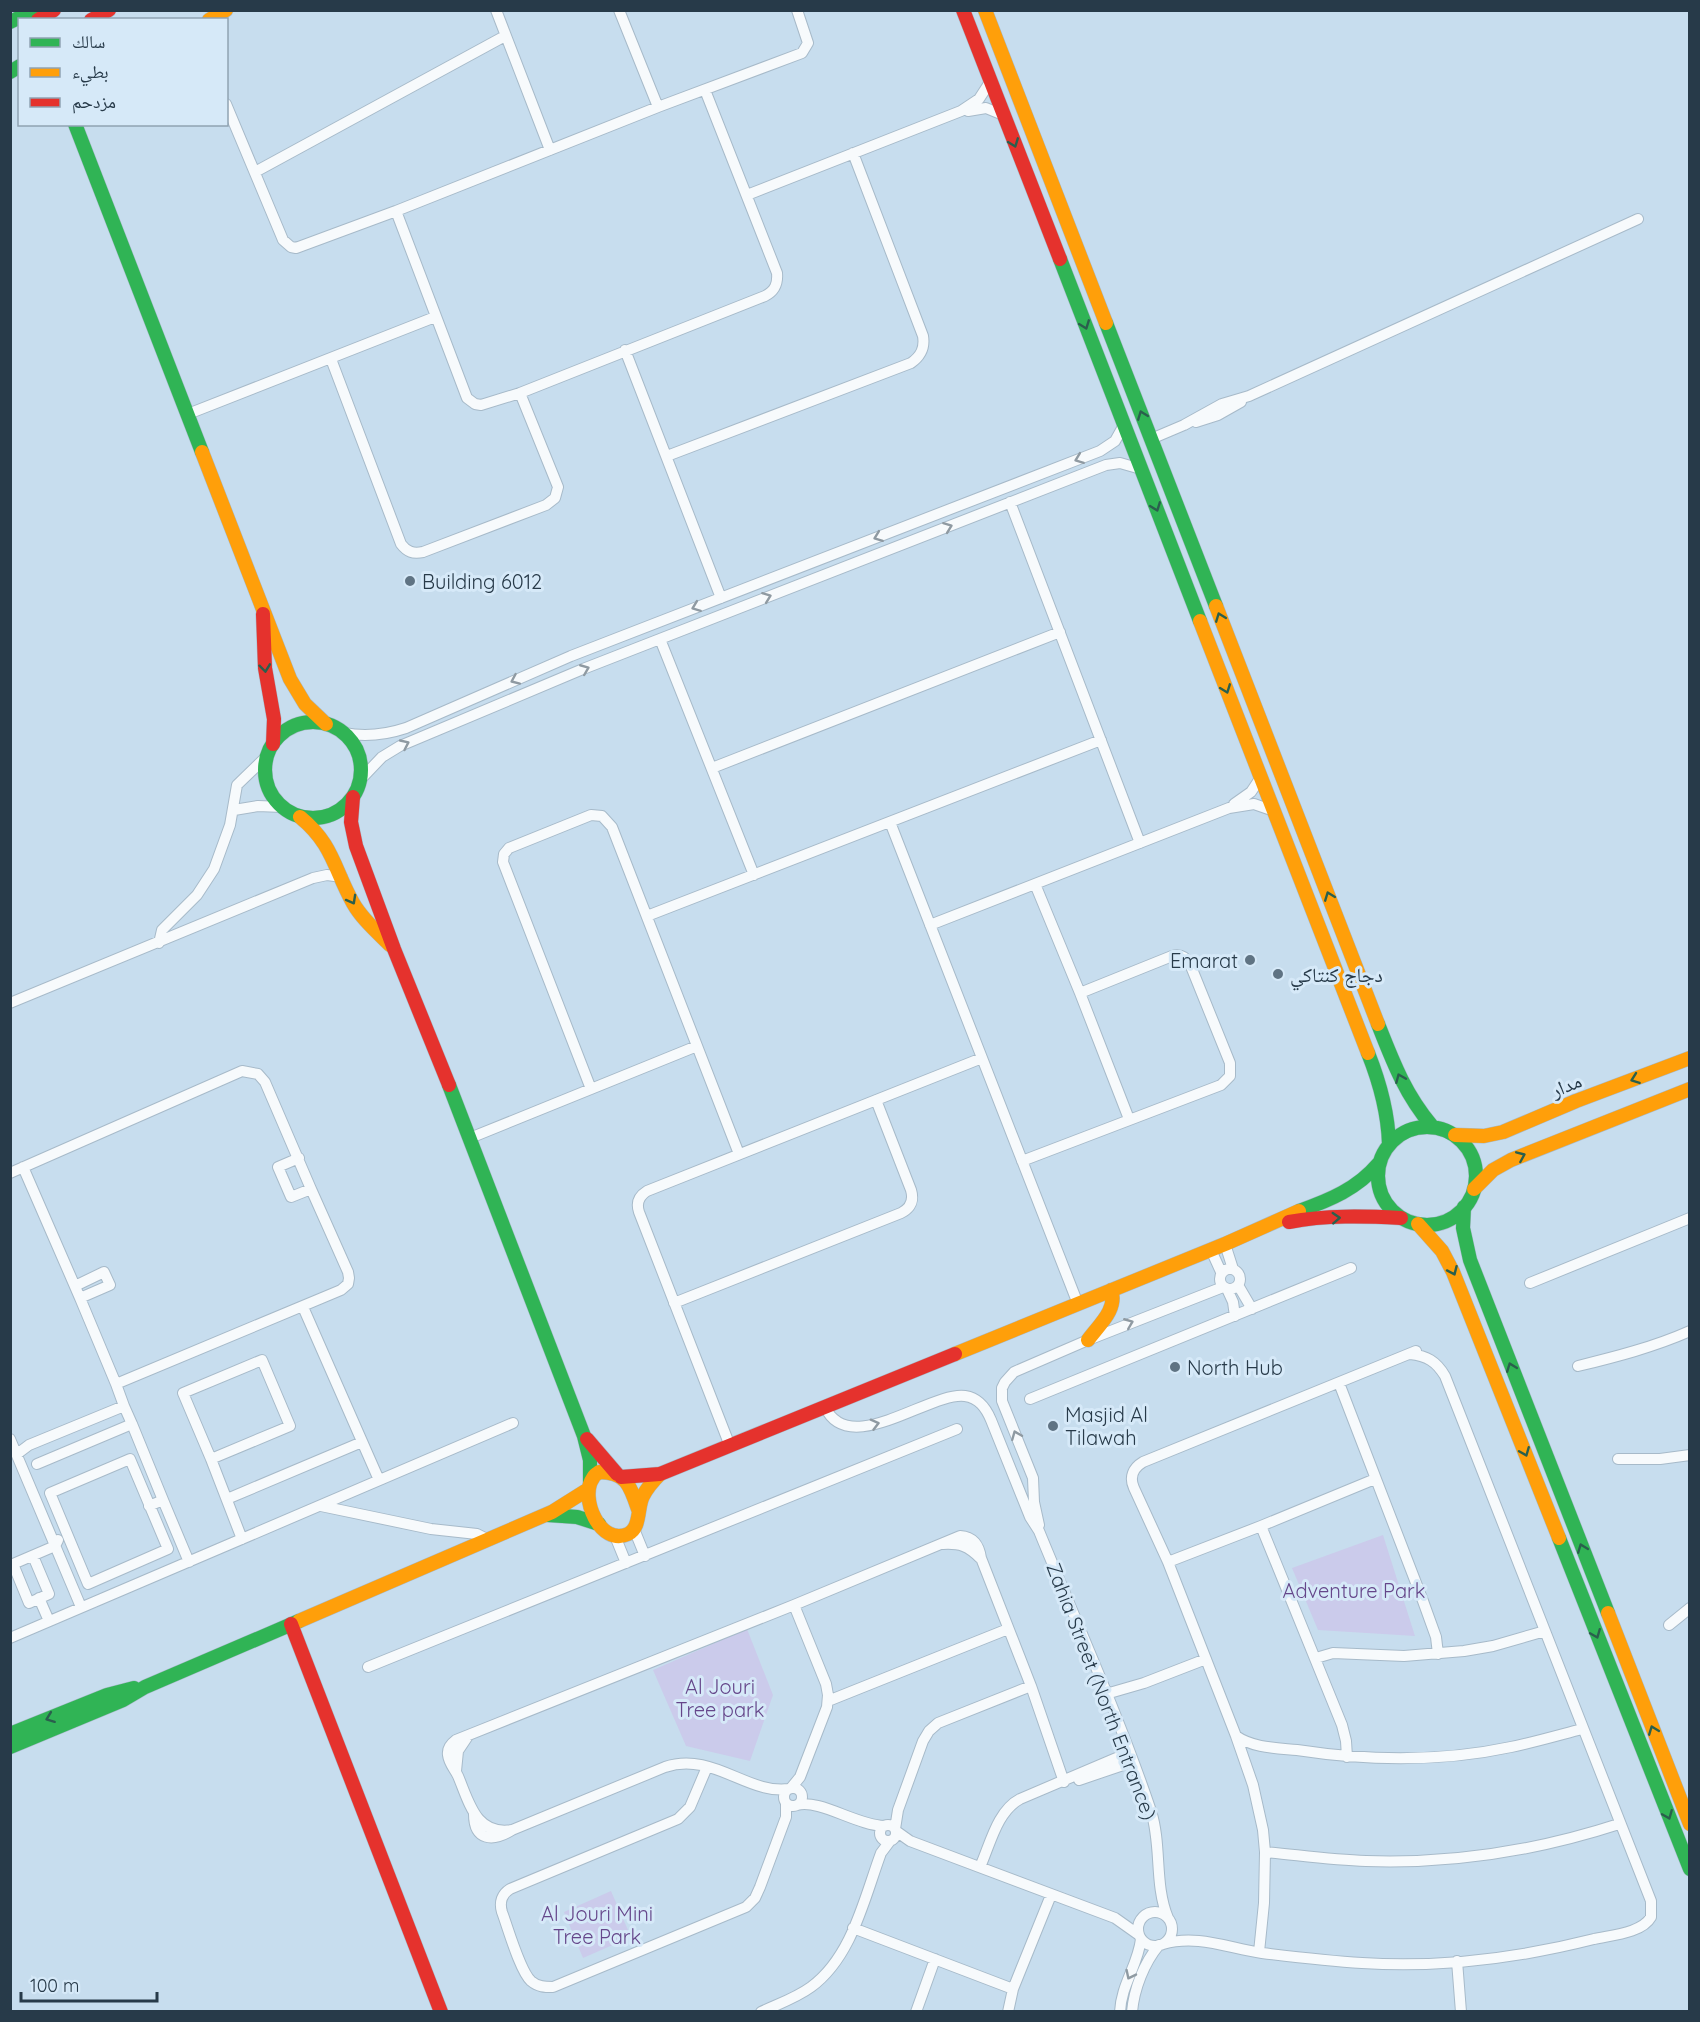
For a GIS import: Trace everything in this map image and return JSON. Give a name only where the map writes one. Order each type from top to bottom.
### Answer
[{"type":"main road","points":[[18,18],[35,10]]},
{"type":"main road","points":[[41,18],[54,10]]},
{"type":"main road","points":[[95,18],[110,10]]},
{"type":"main road","points":[[212,18],[226,10]]},
{"type":"main road","points":[[963,10],[1380,1083],[1387,1113],[1389,1144]]},
{"type":"main road","points":[[985,10],[1399,1077],[1413,1103],[1432,1126],[1455,1135],[1466,1146],[1473,1159],[1476,1174],[1474,1189]]},
{"type":"main road","points":[[76,126],[295,690],[308,709],[326,724],[344,733],[356,750],[361,770],[360,780],[353,797],[351,822],[356,846],[584,1436],[591,1467],[589,1485],[591,1508],[599,1524],[608,1534],[622,1536],[634,1529],[638,1509],[646,1490],[660,1474]]},
{"type":"main road","points":[[263,609],[265,668],[274,719],[266,779],[269,790],[282,807],[313,827],[323,839],[332,853],[348,894],[360,913],[394,949]]},
{"type":"main road","points":[[270,750],[279,736],[296,725],[326,724]]},
{"type":"main road","points":[[300,817],[320,818],[330,815],[353,797]]},
{"type":"main road","name":"مدار","points":[[1455,1135],[1484,1136],[1503,1132],[1689,1058]]},
{"type":"main road","points":[[1232,1241],[1286,1222],[1305,1219],[1367,1216],[1401,1218],[1419,1224],[1440,1223],[1454,1217],[1464,1207],[1474,1189],[1493,1170],[1512,1160],[1689,1089]]},
{"type":"main road","points":[[10,1748],[123,1700],[145,1687],[543,1516],[561,1507],[589,1485],[599,1472],[612,1471],[619,1475],[660,1474],[1347,1193],[1361,1183],[1379,1163],[1389,1144],[1401,1133],[1432,1126]]},
{"type":"main road","points":[[1379,1163],[1377,1179],[1381,1194],[1389,1208],[1401,1218]]},
{"type":"main road","points":[[1464,1207],[1463,1228],[1470,1260],[1689,1824]]},
{"type":"main road","points":[[1419,1224],[1442,1251],[1453,1272],[1689,1869]]},
{"type":"main road","points":[[1088,1340],[1112,1307],[1114,1298],[1111,1290]]},
{"type":"main road","points":[[584,1436],[632,1492],[638,1509]]},
{"type":"main road","points":[[543,1516],[566,1515],[599,1524]]},
{"type":"main road","points":[[291,1624],[441,2012]]},
{"type":"main road","points":[[10,1734],[107,1695],[145,1687]]},
{"type":"street","points":[[496,10],[550,150]]},
{"type":"street","points":[[619,10],[658,107]]},
{"type":"street","points":[[228,109],[283,240],[291,247],[301,247],[802,53],[808,43],[797,10]]},
{"type":"street","points":[[255,172],[505,36]]},
{"type":"street","points":[[747,195],[961,111],[979,99],[990,82]]},
{"type":"street","points":[[396,211],[435,317],[465,393],[471,402],[486,405],[520,393],[765,296],[777,285],[777,273],[705,90]]},
{"type":"street","points":[[961,111],[986,108],[1003,115]]},
{"type":"street","points":[[667,456],[911,363],[920,354],[924,342],[923,336],[853,153]]},
{"type":"street","points":[[1151,439],[1184,425],[1221,404],[1249,396],[1638,219]]},
{"type":"street","points":[[188,414],[435,317]]},
{"type":"street","points":[[625,350],[721,598]]},
{"type":"street","points":[[331,359],[402,544],[413,553],[423,552],[546,505],[555,498],[558,493],[556,482],[520,393]]},
{"type":"street","points":[[344,733],[371,736],[397,731],[571,656],[1100,451],[1115,441],[1124,425]]},
{"type":"street","points":[[360,780],[374,764],[400,746],[660,639],[1106,465],[1120,463],[1141,469]]},
{"type":"street","points":[[1010,502],[1140,843]]},
{"type":"street","points":[[712,768],[1060,632]]},
{"type":"street","points":[[660,639],[754,875]]},
{"type":"street","points":[[647,916],[1101,740]]},
{"type":"street","points":[[159,943],[162,930],[197,896],[214,869],[226,841],[234,810],[237,785],[270,750]]},
{"type":"street","points":[[1229,808],[1251,792],[1261,777]]},
{"type":"street","points":[[930,925],[1229,808],[1254,804],[1274,812]]},
{"type":"street","points":[[234,810],[258,806],[282,807]]},
{"type":"street","points":[[591,1089],[504,866],[504,854],[513,846],[586,816],[602,816],[612,827],[739,1154]]},
{"type":"street","points":[[890,822],[1078,1304]]},
{"type":"street","points":[[10,1003],[313,878],[327,875],[342,877]]},
{"type":"street","points":[[1035,884],[1129,1119]]},
{"type":"street","points":[[1022,1161],[1221,1085],[1230,1076],[1230,1063],[1190,964],[1185,958],[1172,956],[1080,993]]},
{"type":"street","points":[[470,1138],[697,1046]]},
{"type":"street","points":[[730,1446],[639,1212],[639,1200],[647,1191],[982,1058]]},
{"type":"street","points":[[10,1173],[242,1071],[258,1074],[265,1082],[349,1278],[348,1284],[341,1290],[303,1307],[116,1384]]},
{"type":"street","points":[[674,1303],[902,1213],[909,1208],[912,1199],[911,1190],[876,1100]]},
{"type":"street","points":[[299,1158],[278,1167],[291,1197],[311,1188]]},
{"type":"street","points":[[23,1167],[75,1286],[189,1562]]},
{"type":"street","points":[[1530,1283],[1689,1218]]},
{"type":"street","points":[[1039,1532],[1034,1502],[1034,1484],[1002,1395],[1005,1382],[1020,1370],[1088,1340],[1229,1287],[1239,1276],[1233,1269],[1232,1241]]},
{"type":"street","points":[[1211,1250],[1221,1272]]},
{"type":"street","points":[[1233,1269],[1228,1268],[1221,1272],[1219,1278],[1252,1309]]},
{"type":"street","points":[[1030,1399],[1351,1268]]},
{"type":"street","points":[[75,1286],[104,1272],[110,1285],[80,1298]]},
{"type":"street","points":[[1229,1287],[1235,1316]]},
{"type":"street","points":[[303,1307],[379,1480]]},
{"type":"street","points":[[1578,1366],[1624,1354],[1689,1331]]},
{"type":"street","points":[[1064,1782],[1031,1686],[981,1558],[966,1546],[957,1544],[943,1544],[471,1734],[463,1741],[455,1761],[456,1771],[473,1812],[476,1829],[486,1837],[498,1838],[512,1830],[674,1764],[691,1763],[773,1789],[796,1791],[812,1804],[1115,1918],[1149,1945],[1177,1940],[1198,1940],[1259,1952],[1363,1963],[1457,1961],[1550,1949],[1621,1932],[1638,1923],[1644,1914],[1647,1903],[1645,1890],[1445,1376],[1443,1363],[1434,1352],[1421,1350],[1410,1354],[1138,1464],[1132,1473],[1132,1483],[1168,1562],[1236,1736],[1258,1807],[1265,1852],[1264,1903],[1259,1952]]},
{"type":"street","points":[[211,1459],[290,1426],[262,1360],[183,1392],[242,1539]]},
{"type":"street","points":[[1339,1383],[1433,1628],[1438,1643],[1438,1654]]},
{"type":"street","points":[[825,1407],[835,1420],[849,1425],[866,1426],[951,1397],[972,1398],[983,1406],[991,1420],[1030,1517],[1039,1532]]},
{"type":"street","points":[[17,1454],[29,1445],[124,1406]]},
{"type":"street","points":[[110,1412],[117,1430]]},
{"type":"street","points":[[991,1420],[1008,1415]]},
{"type":"street","points":[[10,1638],[513,1423]]},
{"type":"street","points":[[25,1473],[37,1464],[132,1424]]},
{"type":"street","points":[[368,1667],[957,1430]]},
{"type":"street","points":[[10,1439],[81,1607]]},
{"type":"street","points":[[227,1499],[362,1442]]},
{"type":"street","points":[[29,1445],[37,1464]]},
{"type":"street","points":[[1618,1459],[1660,1459],[1689,1455]]},
{"type":"street","points":[[130,1459],[150,1506],[168,1549],[88,1584],[50,1493],[130,1459]]},
{"type":"street","points":[[1014,1474],[1023,1475],[1030,1470]]},
{"type":"street","points":[[1168,1562],[1375,1479]]},
{"type":"street","points":[[150,1506],[163,1500]]},
{"type":"street","points":[[321,1506],[431,1529],[477,1534],[489,1540]]},
{"type":"street","points":[[1261,1526],[1342,1725],[1347,1757]]},
{"type":"street","points":[[634,1529],[645,1556]]},
{"type":"street","name":"Zahia Street (North Entrance)","points":[[1039,1532],[1108,1698],[1151,1813],[1159,1858],[1160,1888],[1169,1920]]},
{"type":"street","points":[[33,1556],[49,1594],[29,1603],[12,1564],[55,1546],[58,1540],[67,1535]]},
{"type":"street","points":[[615,1536],[626,1563]]},
{"type":"street","points":[[39,1598],[49,1621]]},
{"type":"street","points":[[794,1605],[826,1684],[828,1701],[796,1791]]},
{"type":"street","points":[[1668,1625],[1689,1608]]},
{"type":"street","points":[[828,1701],[1008,1629]]},
{"type":"street","points":[[1316,1658],[1333,1653],[1386,1656],[1438,1654],[1493,1646],[1545,1631]]},
{"type":"street","points":[[1108,1698],[1206,1659]]},
{"type":"street","points":[[761,2012],[799,1994],[822,1978],[839,1956],[853,1928],[926,1736],[933,1726],[1031,1686]]},
{"type":"street","points":[[1236,1736],[1248,1743],[1263,1746],[1347,1757],[1416,1758],[1478,1753],[1582,1729]]},
{"type":"street","points":[[1246,1763],[1253,1752],[1263,1746]]},
{"type":"street","points":[[980,1867],[1000,1820],[1010,1805],[1064,1782],[1086,1778],[1130,1757]]},
{"type":"street","points":[[707,1767],[690,1807],[678,1819],[510,1889],[503,1895],[502,1912],[526,1975],[534,1983],[540,1986],[553,1986],[746,1906],[758,1893],[791,1804],[802,1799],[796,1791]]},
{"type":"street","points":[[773,1789],[791,1804],[812,1804]]},
{"type":"street","points":[[791,1804],[785,1794],[796,1791]]},
{"type":"street","points":[[1265,1852],[1364,1861],[1474,1857],[1556,1843],[1619,1824]]},
{"type":"street","points":[[1120,2012],[1122,1995],[1138,1957],[1139,1925],[1160,1888]]},
{"type":"street","points":[[1008,2012],[1013,1989],[1051,1894]]},
{"type":"street","points":[[1115,1918],[1161,1913],[1186,1934],[1198,1940]]},
{"type":"street","points":[[1132,2012],[1135,1992],[1146,1964],[1171,1934],[1169,1920]]},
{"type":"street","points":[[853,1928],[1013,1989]]},
{"type":"street","points":[[916,2012],[935,1959]]},
{"type":"street","points":[[1457,1961],[1461,2012]]},
{"type":"green space","name":"Adventure Park","points":[[1383,1535],[1415,1636],[1318,1630],[1292,1568]]},
{"type":"green space","name":"Al Jouri Tree park","points":[[747,1629],[773,1695],[750,1761],[686,1746],[653,1670]]},
{"type":"green space","name":"Al Jouri Mini Tree Park","points":[[611,1891],[631,1937],[583,1958],[564,1912]]},
{"type":"traffic: fast","points":[[18,18],[35,10]]},
{"type":"traffic: fast","points":[[10,22],[18,18]]},
{"type":"traffic: fast","points":[[10,72],[18,67]]},
{"type":"traffic: fast","points":[[76,126],[202,452]]},
{"type":"traffic: fast","points":[[1060,259],[1200,621]]},
{"type":"traffic: fast","points":[[1106,323],[1216,606]]},
{"type":"traffic: fast","points":[[313,722],[331,726],[347,736],[357,752],[361,770],[357,788],[347,804],[331,814],[313,818],[295,814],[279,804],[269,788],[265,770],[269,752],[279,736],[295,726],[313,722]]},
{"type":"traffic: fast","points":[[1378,1024],[1407,1090],[1432,1126]]},
{"type":"traffic: fast","points":[[1368,1053],[1383,1097],[1389,1144]]},
{"type":"traffic: fast","points":[[449,1085],[584,1436],[590,1460],[590,1481]]},
{"type":"traffic: fast","points":[[1427,1127],[1446,1130],[1462,1141],[1473,1157],[1476,1176],[1473,1195],[1462,1211],[1446,1222],[1427,1225],[1408,1222],[1392,1211],[1381,1195],[1378,1176],[1381,1157],[1392,1141],[1408,1130],[1427,1127]]},
{"type":"traffic: fast","points":[[1299,1211],[1342,1193],[1362,1180],[1379,1163]]},
{"type":"traffic: fast","points":[[1464,1207],[1463,1228],[1470,1260],[1608,1613]]},
{"type":"traffic: fast","points":[[548,1515],[577,1517],[599,1524]]},
{"type":"traffic: fast","points":[[1559,1538],[1690,1869]]},
{"type":"traffic: fast","points":[[10,1747],[123,1700],[145,1687],[299,1621]]},
{"type":"traffic: fast","points":[[10,1734],[107,1695],[134,1688]]},
{"type":"traffic: slow","points":[[212,18],[226,10]]},
{"type":"traffic: slow","points":[[985,10],[1106,323]]},
{"type":"traffic: slow","points":[[202,452],[290,679],[305,704],[326,724]]},
{"type":"traffic: slow","points":[[1216,606],[1378,1024]]},
{"type":"traffic: slow","points":[[1200,621],[1368,1053]]},
{"type":"traffic: slow","points":[[300,817],[320,837],[357,909],[390,945]]},
{"type":"traffic: slow","points":[[1455,1135],[1484,1136],[1503,1132],[1576,1101],[1690,1058]]},
{"type":"traffic: slow","points":[[1474,1189],[1493,1170],[1511,1160],[1690,1089]]},
{"type":"traffic: slow","points":[[955,1354],[1225,1244],[1299,1211]]},
{"type":"traffic: slow","points":[[1418,1224],[1442,1251],[1453,1272],[1559,1538]]},
{"type":"traffic: slow","points":[[1088,1340],[1110,1310],[1111,1290]]},
{"type":"traffic: slow","points":[[638,1509],[629,1487],[621,1477],[599,1472],[593,1477],[589,1486],[589,1497],[595,1518],[601,1527],[618,1536],[628,1534],[635,1527],[643,1496],[660,1474]]},
{"type":"traffic: slow","points":[[299,1621],[552,1512],[587,1490]]},
{"type":"traffic: slow","points":[[1608,1613],[1690,1824]]},
{"type":"traffic: jam","points":[[41,18],[54,10]]},
{"type":"traffic: jam","points":[[95,18],[109,10]]},
{"type":"traffic: jam","points":[[963,10],[1060,259]]},
{"type":"traffic: jam","points":[[263,614],[265,668],[274,719],[273,744]]},
{"type":"traffic: jam","points":[[353,797],[351,822],[356,846],[394,949],[449,1085]]},
{"type":"traffic: jam","points":[[1289,1222],[1317,1218],[1401,1218]]},
{"type":"traffic: jam","points":[[621,1477],[660,1474],[955,1354]]},
{"type":"traffic: jam","points":[[587,1439],[617,1474]]},
{"type":"traffic: jam","points":[[291,1624],[441,2012]]},
{"type":"place","name":"Building 6012","points":[[410,581]]},
{"type":"place","name":"Emarat","points":[[1250,960]]},
{"type":"place","name":"دجاج كنتاكي","points":[[1278,974]]},
{"type":"place","name":"North Hub","points":[[1175,1367]]},
{"type":"place","name":"Masjid Al Tilawah","points":[[1053,1426]]}]
